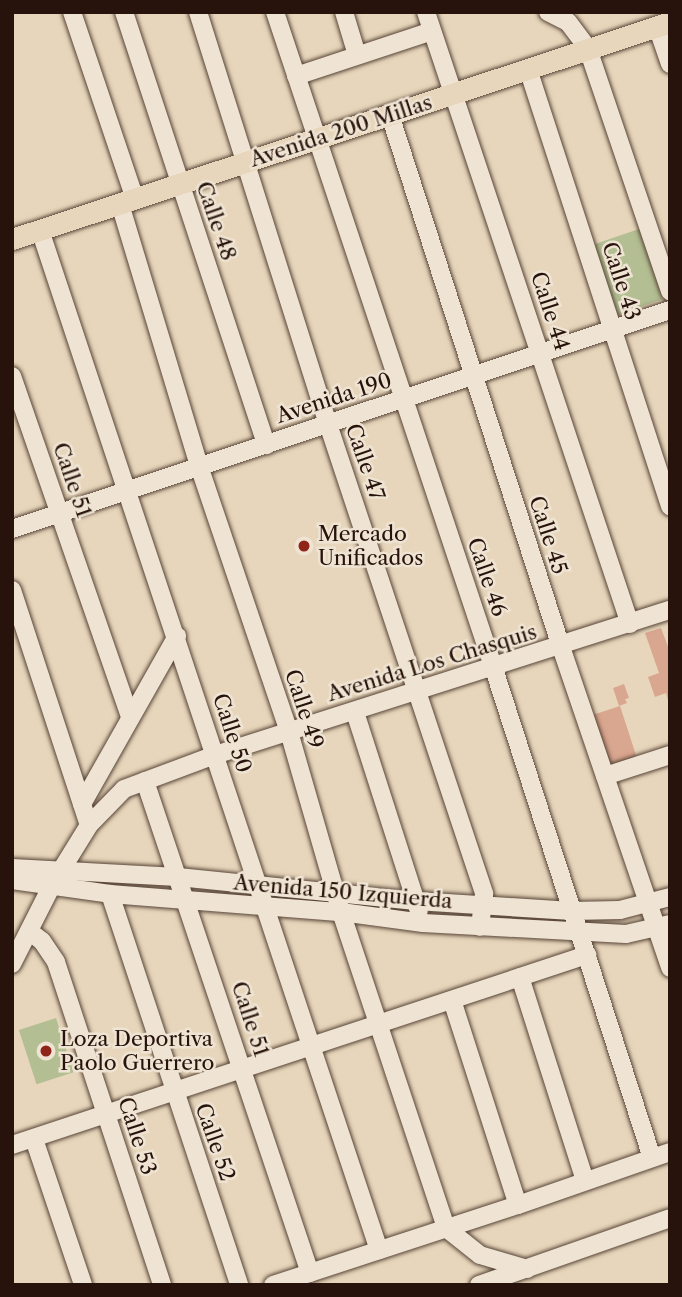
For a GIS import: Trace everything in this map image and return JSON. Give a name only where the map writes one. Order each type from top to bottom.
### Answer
[{"type":"main road","name":"Avenida 200 Millas","points":[[12,239],[663,24]]},
{"type":"street","name":"Calle 49","points":[[72,12],[199,466],[289,732],[341,912],[446,1228]]},
{"type":"street","name":"Calle 48","points":[[124,12],[266,445]]},
{"type":"street","name":"Calle 47","points":[[198,12],[328,424],[419,691],[484,894],[480,927]]},
{"type":"street","name":"Calle 46","points":[[275,12],[493,666],[578,933],[661,1155]]},
{"type":"street","points":[[344,12],[357,55]]},
{"type":"street","name":"Calle 44","points":[[426,12],[630,624]]},
{"type":"street","points":[[548,12],[568,22],[589,49],[670,291]]},
{"type":"street","points":[[663,24],[670,64]]},
{"type":"street","points":[[296,76],[432,31]]},
{"type":"street","name":"Calle 43","points":[[528,69],[670,506]]},
{"type":"street","name":"Calle 45","points":[[390,115],[561,647],[648,904],[663,927],[670,968]]},
{"type":"street","name":"Calle 50","points":[[40,230],[379,1250]]},
{"type":"street","name":"Avenida 190","points":[[12,529],[670,310]]},
{"type":"street","name":"Calle 51","points":[[12,376],[130,717]]},
{"type":"street","points":[[12,590],[89,825]]},
{"type":"street","name":"Avenida Los Chasquis","points":[[12,964],[56,877],[89,825],[124,789],[215,755],[493,666],[561,647],[670,610]]},
{"type":"street","points":[[82,804],[177,636]]},
{"type":"street","points":[[355,712],[423,923]]},
{"type":"street","points":[[605,776],[670,755]]},
{"type":"street","name":"Calle 51","points":[[145,780],[310,1273]]},
{"type":"street","points":[[12,850],[16,874]]},
{"type":"street","name":"Avenida 150 Izquierda","points":[[16,874],[56,877],[178,877],[416,901],[572,911],[620,910],[670,897]]},
{"type":"street","name":"Avenida 150 Izquierda","points":[[56,877],[110,894],[341,912],[423,923],[626,934],[663,927]]},
{"type":"street","name":"Calle 52","points":[[110,894],[239,1285]]},
{"type":"street","name":"Calle 53","points":[[29,930],[42,941],[56,962],[162,1285]]},
{"type":"street","points":[[12,1145],[587,955]]},
{"type":"street","points":[[520,977],[584,1181]]},
{"type":"street","points":[[453,1000],[518,1205]]},
{"type":"street","points":[[34,1139],[83,1285]]},
{"type":"street","points":[[273,1285],[661,1155]]},
{"type":"street","points":[[478,1285],[670,1218]]},
{"type":"street","points":[[446,1228],[480,1255],[527,1269]]},
{"type":"green space","points":[[639,229],[663,299],[615,316],[591,246]]},
{"type":"green space","name":"Loza Deportiva Paolo Guerrero","points":[[56,1018],[74,1072],[37,1084],[19,1030]]},
{"type":"building","points":[[661,628],[670,652],[669,704],[666,693],[655,697],[648,677],[659,673],[645,633]]},
{"type":"building","points":[[624,684],[629,698],[625,699],[627,703],[619,706],[613,688]]},
{"type":"building","points":[[620,706],[637,757],[610,766],[593,715]]},
{"type":"place","name":"Mercado Unificados","points":[[304,546]]},
{"type":"place","name":"Loza Deportiva Paolo Guerrero","points":[[46,1051]]}]
